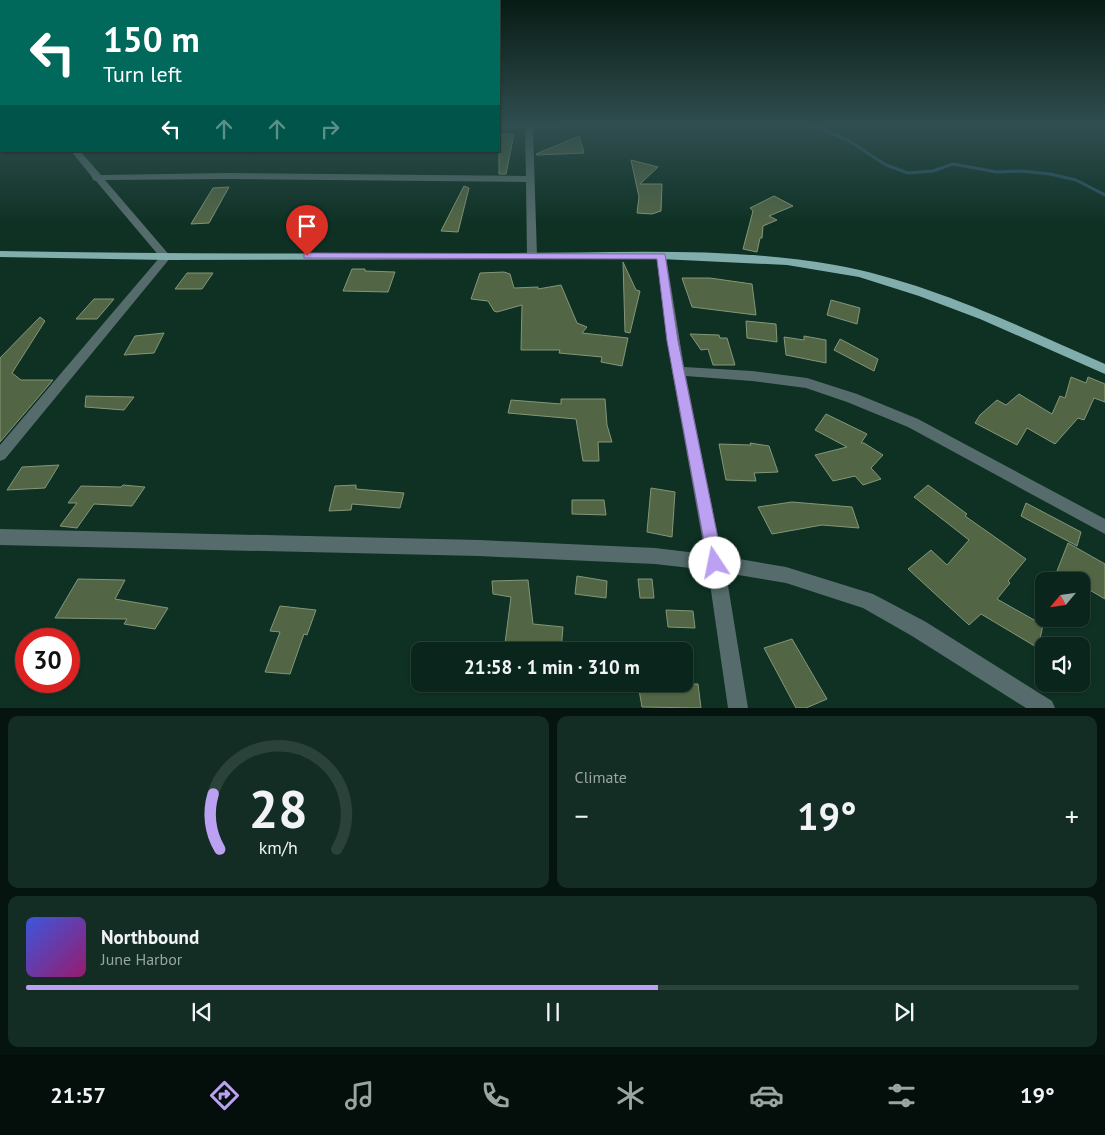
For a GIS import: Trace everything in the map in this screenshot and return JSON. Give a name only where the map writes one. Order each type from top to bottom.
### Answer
[{"type":"main road","points":[[0,254],[166,257],[708,256],[789,262],[860,274],[988,318],[1105,369]]},
{"type":"street","points":[[0,455],[166,257],[80,158]]},
{"type":"street","points":[[530,158],[532,257]]},
{"type":"street","points":[[96,178],[238,176],[531,178]]},
{"type":"street","points":[[661,256],[667,309],[715,563],[730,671],[738,708]]},
{"type":"street","points":[[678,371],[752,376],[807,384],[852,398],[913,423],[1105,527]]},
{"type":"street","points":[[0,537],[479,548],[655,556],[715,563],[786,575],[867,600],[928,634],[1045,708]]},
{"type":"building","points":[[499,158],[509,158],[506,174],[499,174]]},
{"type":"building","points":[[631,160],[658,167],[640,184],[662,184],[661,211],[652,214],[637,213],[639,197]]},
{"type":"building","points":[[464,186],[469,188],[458,232],[441,231]]},
{"type":"building","points":[[229,187],[209,223],[191,224],[213,188]]},
{"type":"building","points":[[774,196],[793,206],[769,216],[777,220],[763,226],[762,238],[760,238],[757,252],[743,249],[753,211],[750,208]]},
{"type":"building","points":[[623,262],[636,290],[640,291],[630,333],[625,332]]},
{"type":"building","points":[[352,269],[395,272],[388,292],[343,291]]},
{"type":"building","points":[[504,272],[510,274],[514,288],[538,287],[538,289],[561,285],[577,323],[587,327],[582,333],[628,338],[622,366],[601,362],[602,357],[559,353],[560,350],[521,350],[522,305],[497,312],[494,311],[488,301],[471,299],[480,273]]},
{"type":"building","points":[[187,273],[213,273],[202,289],[175,289]]},
{"type":"building","points":[[682,278],[710,278],[752,284],[756,315],[692,307]]},
{"type":"building","points":[[94,299],[114,299],[97,319],[76,319]]},
{"type":"building","points":[[831,300],[860,308],[857,324],[827,315]]},
{"type":"building","points":[[40,317],[45,321],[12,373],[21,380],[53,380],[0,442],[0,358]]},
{"type":"building","points":[[746,321],[776,324],[777,342],[747,338]]},
{"type":"building","points":[[164,333],[154,353],[124,355],[135,336]]},
{"type":"building","points":[[690,334],[719,335],[720,338],[727,338],[735,365],[713,365],[708,349],[701,350]]},
{"type":"building","points":[[804,336],[826,340],[826,363],[786,355],[784,337],[804,340]]},
{"type":"building","points":[[840,339],[878,359],[874,371],[834,350]]},
{"type":"building","points":[[1071,377],[1086,383],[1088,377],[1105,384],[1105,402],[1094,398],[1084,420],[1078,418],[1055,444],[1027,428],[1017,445],[975,423],[980,415],[997,400],[1006,405],[1019,394],[1052,414],[1060,396],[1065,398]]},
{"type":"building","points":[[86,396],[134,397],[124,410],[85,407]]},
{"type":"building","points":[[561,399],[605,399],[607,425],[612,442],[598,442],[599,461],[583,461],[576,419],[508,413],[511,400],[561,404]]},
{"type":"building","points":[[826,414],[867,434],[861,443],[883,455],[871,468],[881,479],[863,485],[855,476],[833,481],[815,455],[847,447],[815,430]]},
{"type":"building","points":[[750,443],[769,446],[778,472],[754,473],[756,481],[726,480],[719,444],[751,445]]},
{"type":"building","points":[[59,465],[45,488],[7,490],[22,467]]},
{"type":"building","points":[[123,485],[145,487],[132,506],[94,504],[77,528],[60,526],[77,503],[68,503],[81,486],[121,487]]},
{"type":"building","points":[[356,485],[356,489],[404,493],[400,508],[352,504],[351,510],[329,511],[335,486]]},
{"type":"building","points":[[928,485],[967,514],[965,516],[1026,559],[1008,581],[1010,583],[997,599],[1035,620],[1035,628],[1042,628],[1040,637],[1035,637],[1035,646],[981,614],[969,625],[908,569],[931,550],[947,565],[969,540],[914,497]]},
{"type":"building","points":[[651,488],[675,492],[672,537],[647,532]]},
{"type":"building","points":[[572,500],[604,500],[606,515],[572,514]]},
{"type":"building","points":[[792,502],[852,507],[859,528],[822,525],[772,534],[758,507]]},
{"type":"building","points":[[1026,503],[1081,532],[1077,546],[1021,516]]},
{"type":"building","points":[[1068,543],[1105,564],[1105,599],[1090,590],[1090,572],[1057,571]]},
{"type":"building","points":[[577,576],[607,581],[606,598],[575,594]]},
{"type":"building","points":[[78,579],[125,580],[115,599],[168,608],[155,629],[124,624],[127,619],[55,618]]},
{"type":"building","points":[[638,579],[652,579],[654,598],[640,598]]},
{"type":"building","points":[[528,580],[533,624],[563,627],[562,642],[505,642],[511,597],[493,594],[492,581]]},
{"type":"building","points":[[280,606],[316,610],[307,635],[304,634],[290,674],[265,672],[280,632],[270,631]]},
{"type":"building","points":[[666,610],[693,611],[695,628],[668,627]]},
{"type":"building","points":[[792,639],[827,699],[806,708],[796,708],[764,648]]},
{"type":"building","points":[[693,684],[698,684],[701,708],[642,707],[639,692],[693,692]]},
{"type":"waterway","points":[[875,158],[886,165],[908,173],[933,171],[953,164],[997,172],[1021,171],[1050,174],[1076,180],[1105,195]]},
{"type":"route","points":[[307,256],[661,256],[667,309],[715,563]]}]
